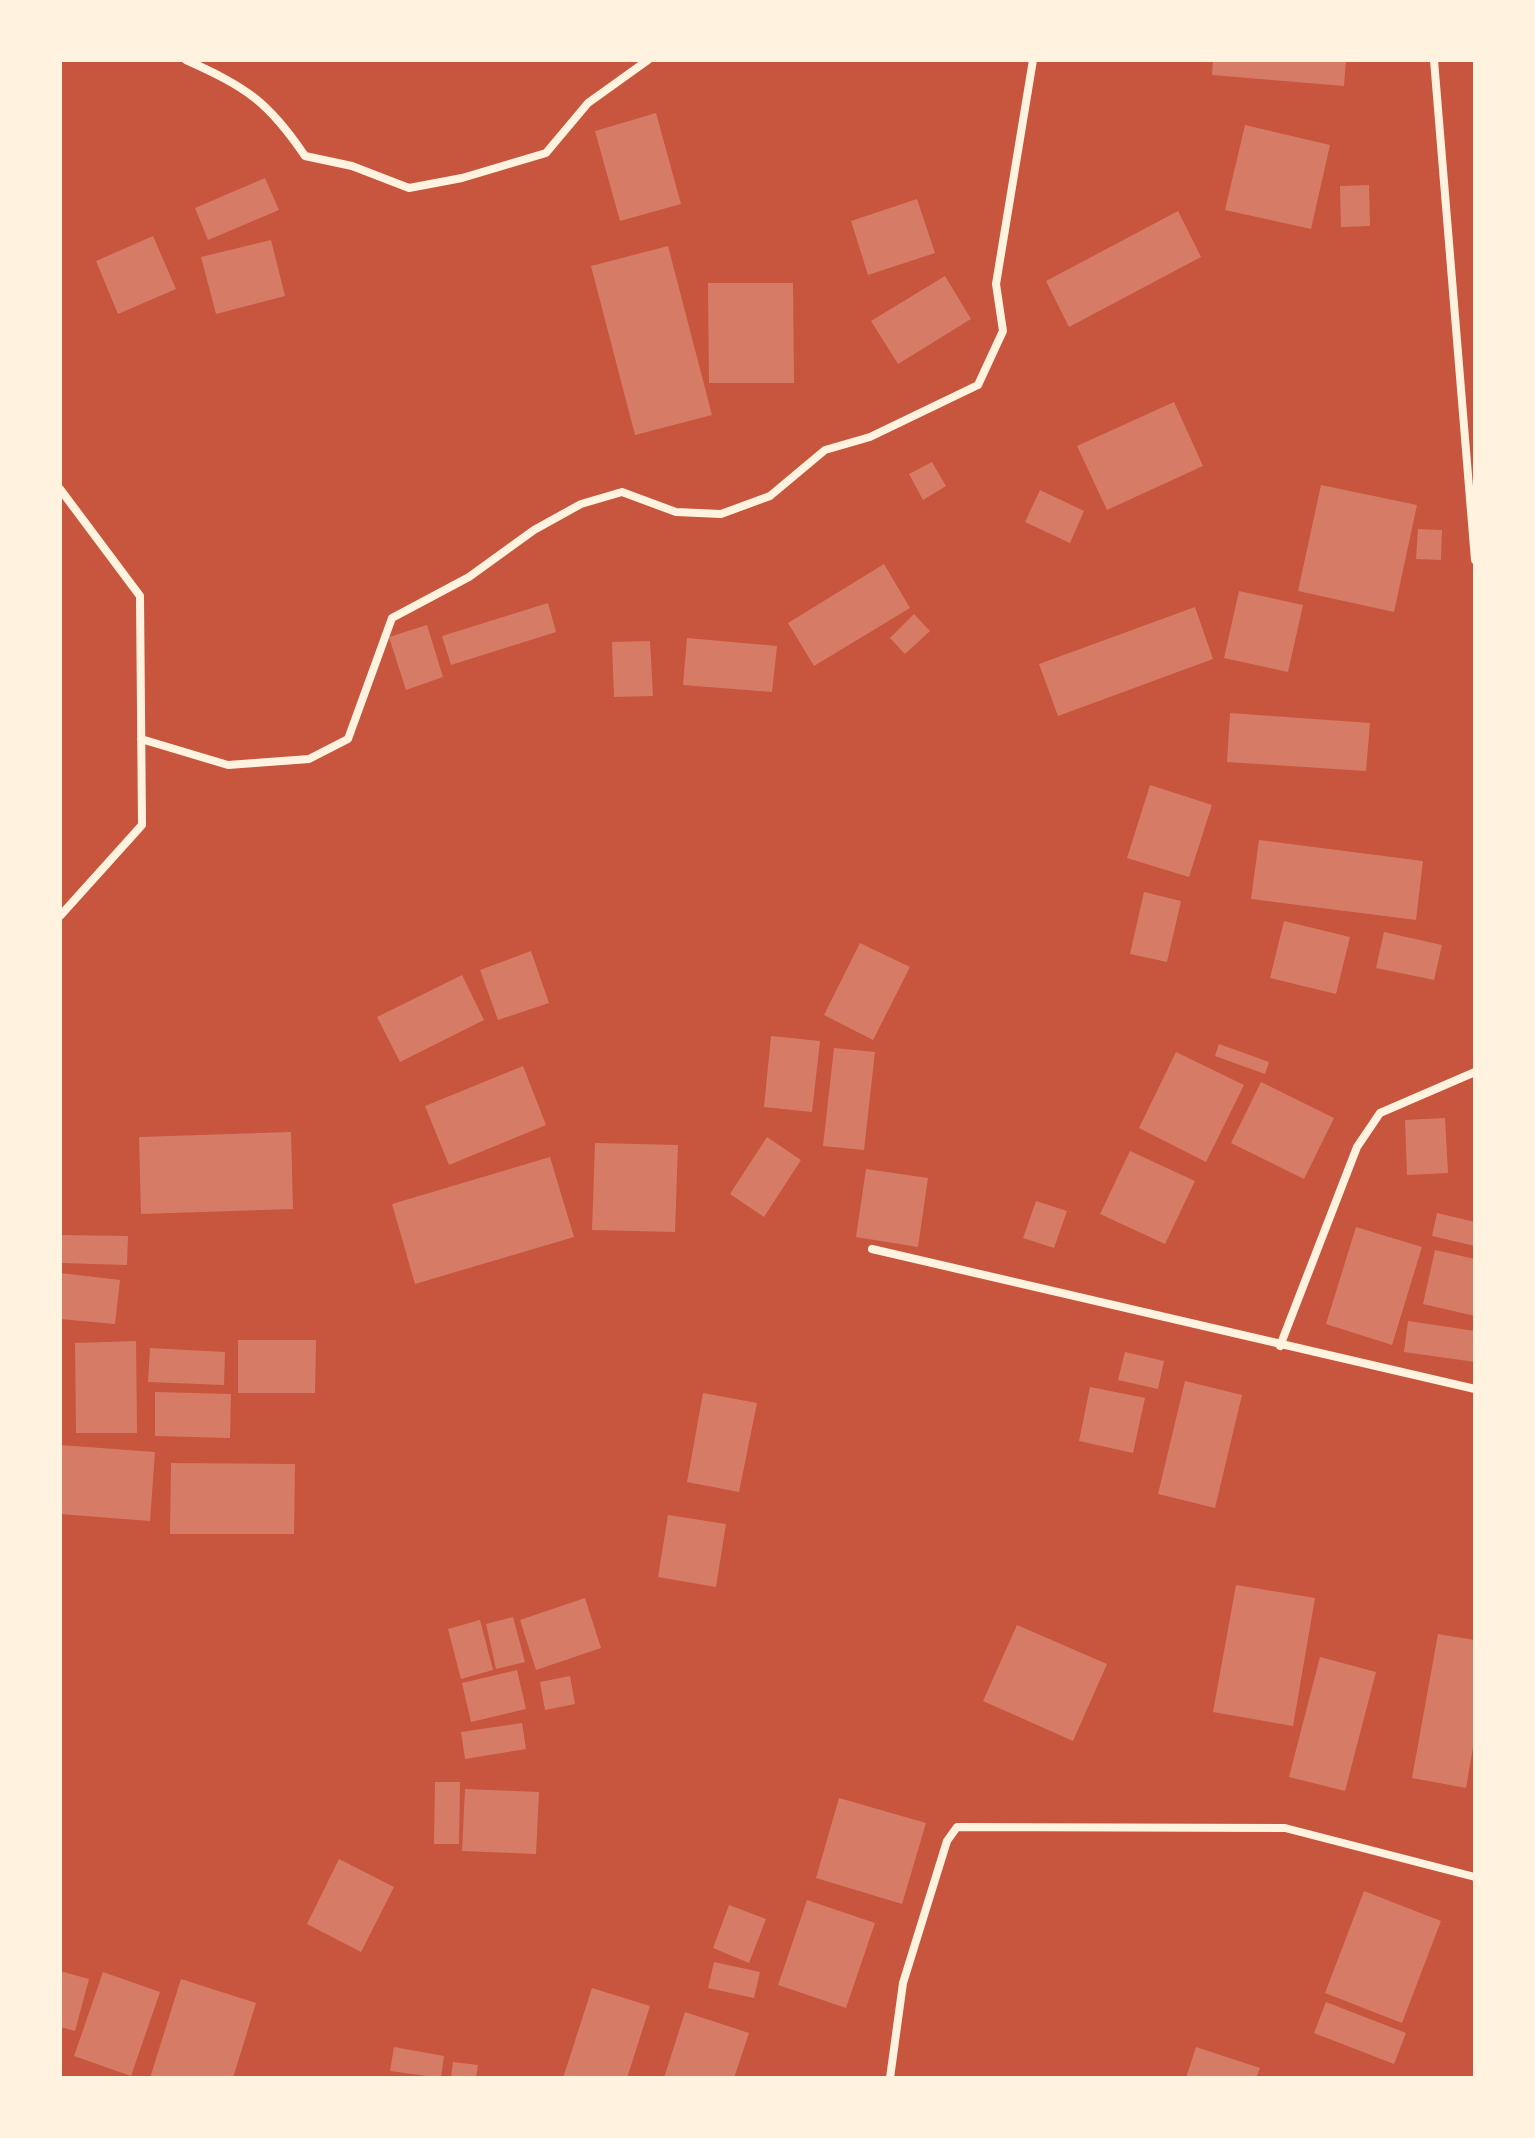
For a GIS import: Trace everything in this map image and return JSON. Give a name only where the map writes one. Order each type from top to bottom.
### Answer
[{"type":"street","points":[[186,60],[241,85],[279,117],[305,156],[352,166],[409,188],[462,178],[546,153],[588,103],[648,60]]},
{"type":"street","points":[[141,739],[228,765],[309,759],[348,739],[392,618],[469,577],[534,530],[581,504],[622,492],[676,512],[721,514],[770,496],[825,450],[870,437],[978,385],[1003,331],[996,284],[1033,60]]},
{"type":"street","points":[[1434,60],[1475,560]]},
{"type":"street","points":[[60,489],[140,596],[142,825],[60,916]]},
{"type":"street","points":[[1280,1346],[1357,1147],[1380,1113],[1475,1072]]},
{"type":"street","points":[[872,1249],[1475,1389]]},
{"type":"street","points":[[890,2078],[903,1983],[947,1841],[957,1827],[1285,1828],[1475,1877]]},
{"type":"building","points":[[1213,60],[1346,60],[1344,86],[1212,75]]},
{"type":"building","points":[[656,113],[681,204],[620,221],[595,131]]},
{"type":"building","points":[[1245,125],[1330,145],[1311,229],[1225,210]]},
{"type":"building","points":[[265,178],[279,210],[208,240],[195,208]]},
{"type":"building","points":[[1369,185],[1370,226],[1341,227],[1340,186]]},
{"type":"building","points":[[917,199],[935,253],[868,275],[851,221]]},
{"type":"building","points":[[1178,211],[1201,257],[1069,327],[1046,281]]},
{"type":"building","points":[[153,236],[176,289],[118,314],[96,261]]},
{"type":"building","points":[[271,240],[285,296],[216,314],[201,257]]},
{"type":"building","points":[[668,246],[712,415],[635,435],[591,266]]},
{"type":"building","points":[[945,276],[971,319],[898,364],[871,321]]},
{"type":"building","points":[[708,283],[793,283],[794,383],[709,383]]},
{"type":"building","points":[[1174,402],[1203,466],[1107,510],[1077,446]]},
{"type":"building","points":[[932,462],[946,486],[923,500],[909,474]]},
{"type":"building","points":[[1321,485],[1417,505],[1394,612],[1298,591]]},
{"type":"building","points":[[1040,490],[1084,511],[1070,543],[1025,522]]},
{"type":"building","points":[[1418,529],[1442,530],[1441,560],[1416,559]]},
{"type":"building","points":[[884,564],[910,608],[814,666],[788,623]]},
{"type":"building","points":[[1239,591],[1303,605],[1288,672],[1224,658]]},
{"type":"building","points":[[548,603],[556,632],[451,665],[442,636]]},
{"type":"building","points":[[1195,607],[1213,659],[1058,716],[1039,664]]},
{"type":"building","points":[[914,614],[930,631],[905,654],[890,638]]},
{"type":"building","points":[[427,625],[443,677],[406,690],[389,637]]},
{"type":"building","points":[[687,638],[777,646],[772,692],[683,685]]},
{"type":"building","points":[[650,641],[653,696],[614,697],[612,642]]},
{"type":"building","points":[[1230,713],[1370,723],[1366,771],[1227,762]]},
{"type":"building","points":[[1150,785],[1212,805],[1189,877],[1127,858]]},
{"type":"building","points":[[1259,840],[1423,861],[1416,920],[1251,899]]},
{"type":"building","points":[[1144,892],[1181,901],[1167,962],[1130,954]]},
{"type":"building","points":[[1284,921],[1350,937],[1336,994],[1270,978]]},
{"type":"building","points":[[1384,932],[1442,945],[1434,980],[1376,968]]},
{"type":"building","points":[[860,943],[910,967],[873,1040],[824,1015]]},
{"type":"building","points":[[531,951],[549,1003],[498,1020],[480,970]]},
{"type":"building","points":[[462,975],[484,1020],[400,1062],[377,1017]]},
{"type":"building","points":[[771,1036],[820,1041],[812,1112],[764,1107]]},
{"type":"building","points":[[1219,1044],[1269,1062],[1265,1074],[1215,1056]]},
{"type":"building","points":[[834,1048],[875,1052],[864,1150],[823,1146]]},
{"type":"building","points":[[1176,1052],[1244,1085],[1206,1162],[1139,1128]]},
{"type":"building","points":[[523,1066],[546,1125],[449,1165],[425,1106]]},
{"type":"building","points":[[1261,1082],[1334,1118],[1304,1179],[1231,1143]]},
{"type":"building","points":[[1445,1118],[1448,1173],[1407,1175],[1405,1120]]},
{"type":"building","points":[[291,1132],[293,1209],[141,1214],[139,1137]]},
{"type":"building","points":[[767,1137],[801,1160],[764,1217],[730,1194]]},
{"type":"building","points":[[595,1143],[678,1145],[675,1232],[592,1230]]},
{"type":"building","points":[[1130,1151],[1195,1181],[1165,1244],[1100,1214]]},
{"type":"building","points":[[550,1157],[574,1237],[415,1284],[392,1204]]},
{"type":"building","points":[[866,1169],[928,1178],[918,1247],[856,1237]]},
{"type":"building","points":[[1036,1201],[1067,1211],[1054,1248],[1023,1238]]},
{"type":"building","points":[[1437,1213],[1475,1222],[1475,1246],[1432,1236]]},
{"type":"building","points":[[1356,1227],[1422,1247],[1392,1345],[1326,1324]]},
{"type":"building","points":[[60,1235],[128,1236],[127,1265],[60,1263]]},
{"type":"building","points":[[1435,1250],[1475,1259],[1475,1316],[1423,1304]]},
{"type":"building","points":[[60,1273],[120,1280],[115,1324],[60,1319]]},
{"type":"building","points":[[1408,1321],[1475,1331],[1475,1362],[1404,1352]]},
{"type":"building","points":[[238,1340],[316,1340],[315,1393],[238,1393]]},
{"type":"building","points":[[136,1341],[137,1433],[76,1433],[75,1343]]},
{"type":"building","points":[[150,1348],[225,1352],[224,1385],[148,1382]]},
{"type":"building","points":[[1125,1352],[1164,1361],[1158,1389],[1118,1380]]},
{"type":"building","points":[[1185,1381],[1242,1395],[1215,1508],[1158,1494]]},
{"type":"building","points":[[1090,1387],[1145,1398],[1133,1453],[1079,1441]]},
{"type":"building","points":[[155,1392],[231,1394],[230,1438],[155,1436]]},
{"type":"building","points":[[703,1393],[757,1403],[739,1492],[687,1482]]},
{"type":"building","points":[[60,1445],[155,1452],[150,1521],[60,1514]]},
{"type":"building","points":[[171,1463],[295,1464],[294,1534],[170,1534]]},
{"type":"building","points":[[668,1515],[726,1524],[716,1587],[658,1577]]},
{"type":"building","points":[[1236,1585],[1315,1598],[1293,1726],[1213,1712]]},
{"type":"building","points":[[585,1598],[601,1648],[536,1670],[520,1620]]},
{"type":"building","points":[[513,1617],[525,1662],[496,1669],[486,1624]]},
{"type":"building","points":[[480,1620],[493,1670],[461,1679],[448,1629]]},
{"type":"building","points":[[1017,1625],[1107,1664],[1073,1741],[983,1701]]},
{"type":"building","points":[[1438,1634],[1475,1640],[1475,1736],[1466,1788],[1412,1778]]},
{"type":"building","points":[[1320,1657],[1376,1672],[1345,1791],[1289,1777]]},
{"type":"building","points":[[517,1670],[526,1709],[471,1722],[462,1683]]},
{"type":"building","points":[[570,1676],[575,1704],[545,1710],[540,1682]]},
{"type":"building","points":[[522,1723],[526,1749],[465,1759],[461,1732]]},
{"type":"building","points":[[435,1782],[460,1782],[459,1844],[434,1844]]},
{"type":"building","points":[[465,1789],[539,1792],[536,1854],[462,1851]]},
{"type":"building","points":[[839,1798],[926,1823],[902,1904],[816,1878]]},
{"type":"building","points":[[339,1859],[394,1887],[361,1952],[307,1924]]},
{"type":"building","points":[[1364,1891],[1441,1921],[1402,2023],[1325,1993]]},
{"type":"building","points":[[807,1900],[875,1923],[846,2008],[778,1985]]},
{"type":"building","points":[[729,1905],[766,1919],[749,1963],[713,1948]]},
{"type":"building","points":[[714,1962],[760,1972],[754,1998],[708,1988]]},
{"type":"building","points":[[60,1971],[89,1979],[75,2031],[60,2027]]},
{"type":"building","points":[[103,1972],[160,1992],[131,2076],[74,2056]]},
{"type":"building","points":[[181,1979],[256,2003],[233,2078],[150,2078]]},
{"type":"building","points":[[592,1988],[650,2006],[627,2078],[563,2078]]},
{"type":"building","points":[[1326,2002],[1406,2033],[1394,2064],[1314,2033]]},
{"type":"building","points":[[685,2012],[749,2033],[734,2078],[664,2078]]},
{"type":"building","points":[[394,2047],[444,2056],[441,2078],[390,2071]]},
{"type":"building","points":[[1196,2047],[1260,2068],[1256,2078],[1186,2078]]},
{"type":"building","points":[[453,2062],[478,2065],[476,2078],[451,2078]]}]
